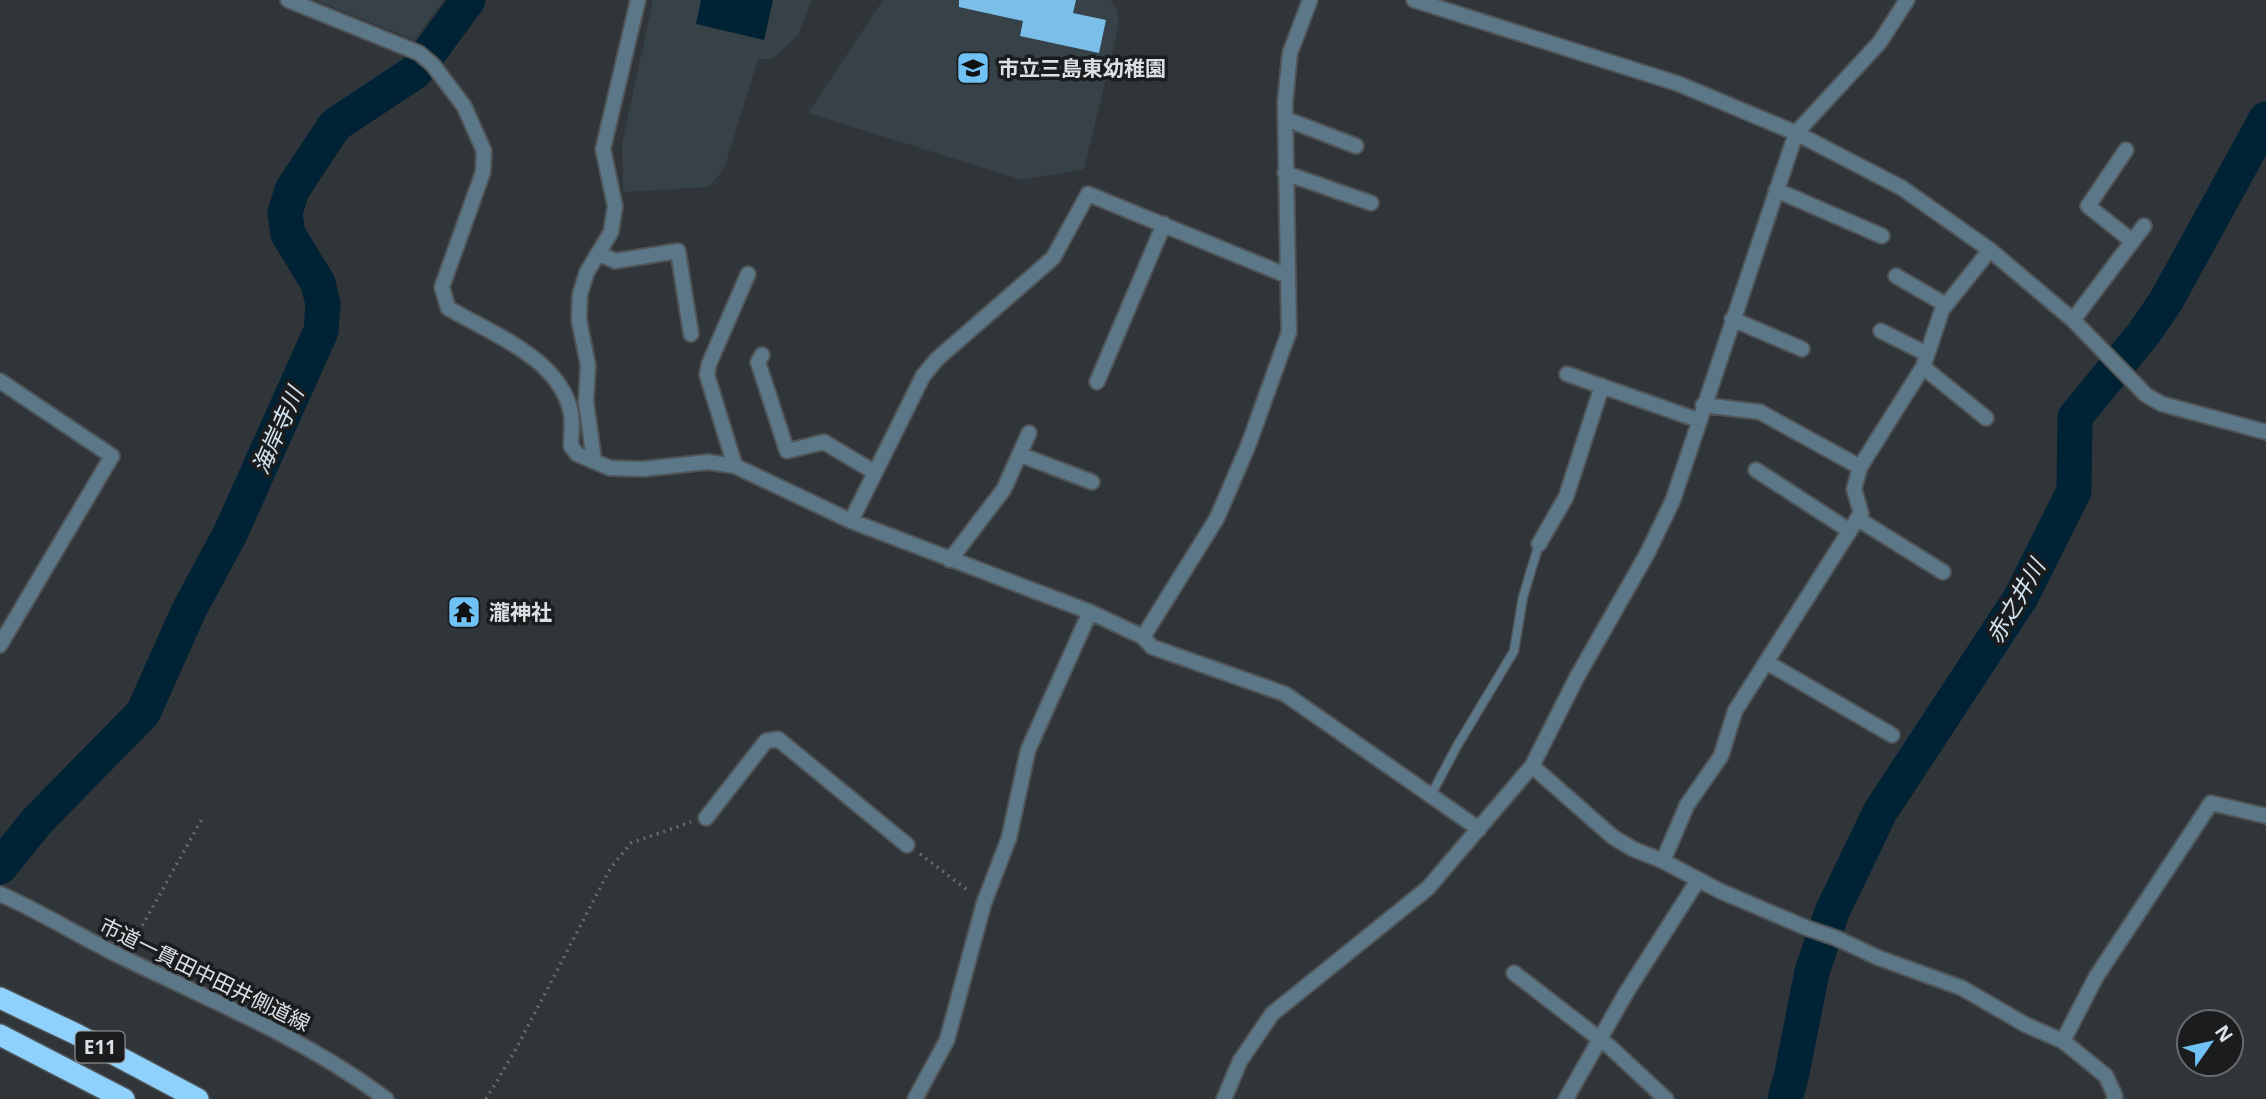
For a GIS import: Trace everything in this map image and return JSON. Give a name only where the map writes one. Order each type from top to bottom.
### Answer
[{"type":"highway","name":"E11","points":[[0,998],[76,1034],[198,1099]]},
{"type":"highway","name":"E11","points":[[0,1035],[124,1099]]},
{"type":"street","points":[[288,0],[419,52],[433,65],[464,106],[484,150],[483,172],[442,287],[448,308],[540,361],[559,381],[571,414],[571,446],[577,454],[611,468],[643,469],[708,462],[735,466],[851,521],[1090,612],[1143,637],[1152,647],[1285,694],[1479,829]]},
{"type":"street","points":[[1143,637],[1217,518],[1248,446],[1289,332],[1285,173],[1290,53],[1310,0]]},
{"type":"street","points":[[1414,0],[1679,84],[1796,133],[1902,188],[1990,250],[2073,320],[2146,396],[2162,404],[2266,432]]},
{"type":"street","points":[[1224,1099],[1240,1061],[1272,1014],[1428,888],[1532,766],[1577,677],[1647,554],[1673,500],[1796,133],[1880,42],[1907,0]]},
{"type":"street","points":[[594,460],[586,402],[588,365],[579,320],[580,294],[587,272],[611,232],[615,206],[603,149],[636,1]]},
{"type":"street","points":[[1286,119],[1356,146]]},
{"type":"street","points":[[2126,150],[2088,206],[2132,241]]},
{"type":"street","points":[[1285,173],[1371,203]]},
{"type":"street","points":[[1776,190],[1882,236]]},
{"type":"street","points":[[851,521],[923,376],[937,359],[1053,258],[1088,194],[1288,276]]},
{"type":"street","points":[[1097,382],[1164,224]]},
{"type":"street","points":[[2073,320],[2144,226]]},
{"type":"street","points":[[1662,861],[1687,805],[1721,756],[1735,710],[1861,513],[1854,489],[1860,467],[1925,360],[1946,305],[1990,250]]},
{"type":"street","points":[[598,253],[615,261],[678,251],[691,334]]},
{"type":"street","points":[[735,466],[707,374],[748,275]]},
{"type":"street","points":[[1896,275],[1946,305]]},
{"type":"street","points":[[1732,319],[1802,349]]},
{"type":"street","points":[[1881,331],[1925,360],[1986,418]]},
{"type":"street","points":[[762,355],[758,362],[787,451],[824,442],[874,472]]},
{"type":"street","points":[[1567,374],[1698,420]]},
{"type":"street","points":[[0,381],[112,456],[0,645]]},
{"type":"street","points":[[1539,544],[1566,497],[1602,386]]},
{"type":"street","points":[[1703,405],[1760,412],[1860,467]]},
{"type":"street","points":[[950,560],[1004,489],[1029,433]]},
{"type":"street","points":[[1021,455],[1092,482]]},
{"type":"street","points":[[1756,470],[1943,572]]},
{"type":"street","points":[[915,1099],[947,1040],[985,903],[1009,838],[1028,751],[1090,612]]},
{"type":"street","points":[[1766,662],[1892,735]]},
{"type":"street","points":[[706,818],[766,741],[778,739],[907,845]]},
{"type":"street","points":[[1532,766],[1613,837],[1633,849],[1720,891],[1807,928],[1962,988],[2026,1025],[2063,1041],[2106,1076],[2114,1099]]},
{"type":"street","points":[[2063,1041],[2096,977],[2211,803],[2266,816]]},
{"type":"street","points":[[1566,1099],[1626,993],[1698,880]]},
{"type":"street","name":"市道一貫田中田井側道線","points":[[7,897],[124,958],[282,1034],[346,1069],[386,1099]]},
{"type":"street","points":[[1514,973],[1609,1047],[1666,1099]]},
{"type":"lane","points":[[1431,795],[1514,651],[1523,597],[1539,544]]},
{"type":"path","points":[[486,1099],[516,1049],[610,869],[631,843],[706,818]]},
{"type":"path","points":[[124,958],[202,819]]},
{"type":"path","points":[[907,845],[985,903]]},
{"type":"shaded area","points":[[315,0],[444,0],[414,40]]},
{"type":"shaded area","points":[[653,0],[812,0],[798,35],[773,59],[758,59],[724,169],[709,187],[623,192],[622,144]]},
{"type":"shaded area","name":"市立三島東幼稚園","points":[[883,0],[1110,0],[1116,8],[1119,24],[1084,169],[1022,180],[808,113]]},
{"type":"water","points":[[701,0],[773,0],[764,40],[696,24]]},
{"type":"building","points":[[959,0],[1076,0],[1073,13],[1106,20],[1099,53],[1020,36],[1023,21],[959,7]]},
{"type":"waterway","name":"海岸寺川","points":[[0,867],[37,821],[143,713],[189,610],[230,534],[321,331],[323,304],[318,283],[288,234],[285,213],[292,190],[335,125],[415,72],[468,0]]},
{"type":"waterway","name":"赤之井川","points":[[1785,1099],[1812,972],[1832,912],[1880,812],[2021,597],[2074,491],[2075,417],[2144,333],[2166,301],[2266,119]]},
{"type":"place","name":"市立三島東幼稚園","points":[[973,68]]},
{"type":"place","name":"瀧神社","points":[[464,612]]}]
